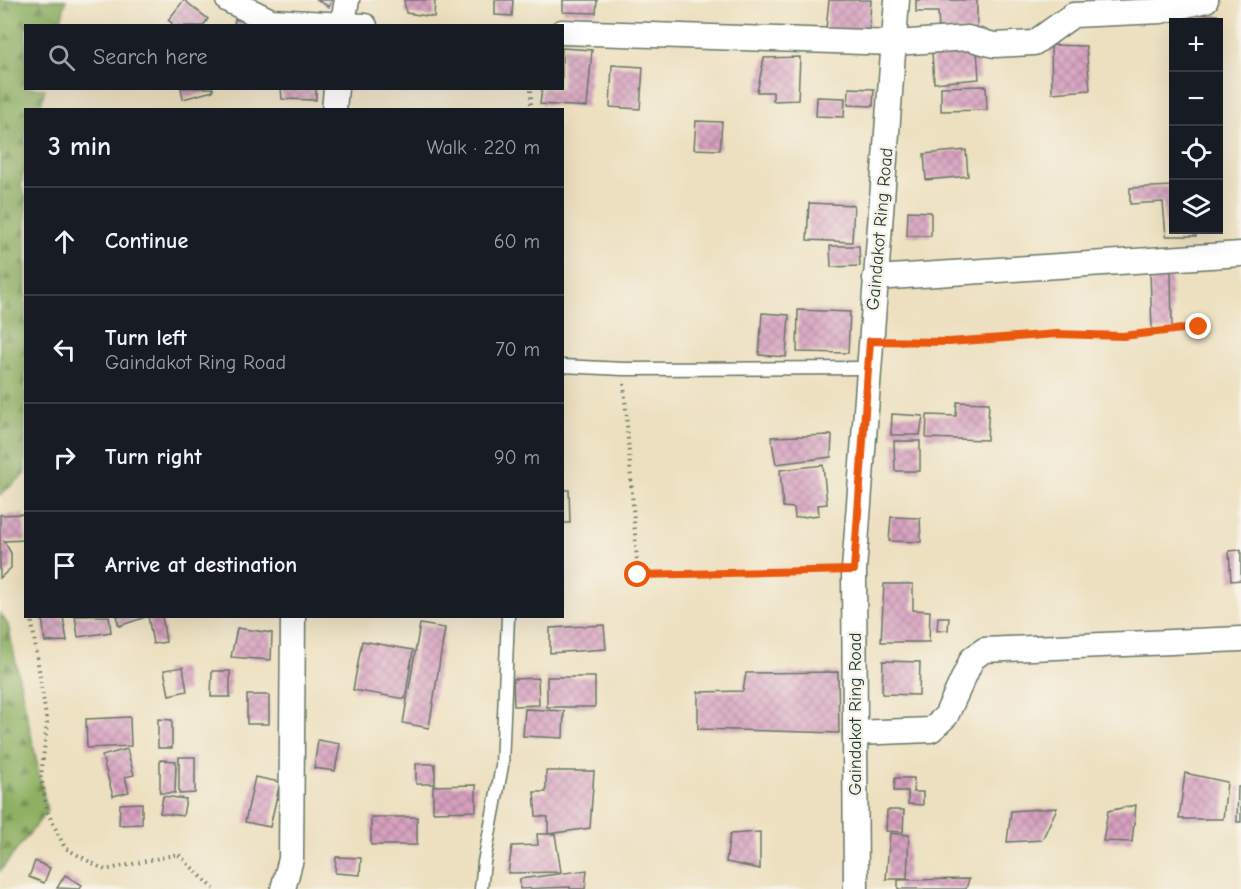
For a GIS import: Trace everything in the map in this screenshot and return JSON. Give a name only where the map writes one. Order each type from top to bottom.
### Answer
[{"type":"street","points":[[228,0],[271,21],[324,24]]},
{"type":"street","points":[[342,24],[347,0]]},
{"type":"street","name":"Gaindakot Ring Road","points":[[856,889],[854,570],[897,0]]},
{"type":"street","points":[[564,32],[895,43],[968,38],[994,45],[1034,43],[1073,15],[1161,11],[1206,0]]},
{"type":"street","points":[[334,108],[336,90]]},
{"type":"street","points":[[875,278],[1241,254]]},
{"type":"street","points":[[283,889],[291,859],[293,618]]},
{"type":"street","points":[[855,733],[931,730],[946,716],[972,659],[984,650],[1241,639]]},
{"type":"lane","points":[[564,366],[623,369],[868,368]]},
{"type":"lane","points":[[482,889],[484,862],[502,766],[508,618]]},
{"type":"path","points":[[531,90],[531,108]]},
{"type":"path","points":[[870,341],[949,342],[1057,334],[1123,336],[1199,327]]},
{"type":"path","points":[[623,369],[638,575],[854,570]]},
{"type":"path","points":[[31,618],[48,724],[41,777],[47,811],[65,848],[105,870],[178,854],[214,889]]},
{"type":"green space","points":[[0,0],[66,0],[60,24],[24,24],[24,90],[45,90],[40,108],[24,108],[24,173],[21,187],[24,194],[24,475],[0,495]]},
{"type":"green space","points":[[0,613],[8,625],[47,811],[0,871]]},
{"type":"building","points":[[184,0],[208,19],[204,24],[172,24],[168,20]]},
{"type":"building","points":[[317,0],[332,0],[329,7]]},
{"type":"building","points":[[404,0],[435,0],[434,17],[406,13]]},
{"type":"building","points":[[495,0],[513,0],[512,16],[495,15]]},
{"type":"building","points":[[563,0],[597,0],[596,13],[563,12]]},
{"type":"building","points":[[829,0],[871,0],[869,33],[826,29]]},
{"type":"building","points":[[916,0],[977,0],[977,32],[939,31],[938,12],[916,12]]},
{"type":"building","points":[[1193,14],[1218,15],[1218,18],[1193,18]]},
{"type":"building","points":[[235,19],[256,24],[234,24]]},
{"type":"building","points":[[1051,45],[1086,46],[1090,90],[1052,93]]},
{"type":"building","points":[[564,48],[592,50],[587,107],[540,104],[542,90],[564,90]]},
{"type":"building","points":[[977,49],[979,79],[934,83],[932,52]]},
{"type":"building","points":[[800,57],[798,100],[773,101],[773,92],[757,92],[764,58]]},
{"type":"building","points":[[612,65],[643,67],[640,109],[610,107]]},
{"type":"building","points":[[986,86],[987,110],[941,111],[941,87]]},
{"type":"building","points":[[849,88],[874,89],[873,106],[848,105]]},
{"type":"building","points":[[181,90],[213,90],[213,91],[183,99]]},
{"type":"building","points":[[281,90],[316,90],[316,100],[282,99]]},
{"type":"building","points":[[817,97],[845,98],[844,117],[816,116]]},
{"type":"building","points":[[696,121],[722,122],[720,150],[694,149]]},
{"type":"building","points":[[966,150],[968,176],[926,180],[924,154]]},
{"type":"building","points":[[1169,186],[1169,234],[1196,234],[1196,236],[1166,236],[1163,202],[1130,204],[1130,188]]},
{"type":"building","points":[[809,203],[854,205],[852,242],[807,240]]},
{"type":"building","points":[[908,211],[931,212],[931,236],[907,236]]},
{"type":"building","points":[[830,246],[859,246],[860,266],[831,267]]},
{"type":"building","points":[[1171,271],[1172,329],[1152,330],[1150,272]]},
{"type":"building","points":[[798,310],[850,312],[848,353],[797,352]]},
{"type":"building","points":[[762,313],[789,315],[786,357],[759,355]]},
{"type":"building","points":[[957,402],[989,403],[987,440],[926,438],[927,415],[956,416]]},
{"type":"building","points":[[892,414],[923,416],[920,435],[891,435]]},
{"type":"building","points":[[832,435],[831,457],[776,464],[771,437]]},
{"type":"building","points":[[894,441],[920,441],[920,471],[895,471]]},
{"type":"building","points":[[823,465],[827,504],[818,505],[819,515],[795,518],[794,508],[783,507],[780,470]]},
{"type":"building","points":[[564,490],[569,490],[570,523],[564,523]]},
{"type":"building","points":[[23,514],[24,540],[4,541],[11,553],[11,568],[0,578],[0,515]]},
{"type":"building","points":[[891,517],[920,518],[921,542],[889,541]]},
{"type":"building","points":[[1241,550],[1241,580],[1231,581],[1229,551]]},
{"type":"building","points":[[884,584],[913,584],[913,610],[930,611],[929,642],[881,642]]},
{"type":"building","points":[[938,617],[949,617],[948,630],[937,631]]},
{"type":"building","points":[[42,618],[63,618],[67,641],[45,642]]},
{"type":"building","points":[[75,618],[109,618],[111,632],[78,637]]},
{"type":"building","points":[[117,618],[143,618],[119,626]]},
{"type":"building","points":[[148,618],[162,618],[166,642],[153,644]]},
{"type":"building","points":[[420,624],[445,628],[429,728],[403,723]]},
{"type":"building","points":[[604,625],[606,649],[550,653],[550,628]]},
{"type":"building","points":[[237,628],[272,633],[271,660],[231,657]]},
{"type":"building","points":[[362,641],[413,650],[405,699],[353,690]]},
{"type":"building","points":[[883,661],[920,662],[919,695],[882,694]]},
{"type":"building","points":[[183,667],[187,691],[169,695],[164,670]]},
{"type":"building","points":[[212,671],[230,671],[230,697],[211,697]]},
{"type":"building","points":[[838,672],[839,733],[698,729],[698,692],[743,691],[746,673]]},
{"type":"building","points":[[547,677],[595,677],[595,707],[547,707]]},
{"type":"building","points":[[538,678],[539,705],[514,706],[513,679]]},
{"type":"building","points":[[247,695],[269,695],[269,724],[247,724]]},
{"type":"building","points":[[525,709],[564,711],[563,738],[523,736]]},
{"type":"building","points":[[130,717],[131,746],[87,748],[86,719]]},
{"type":"building","points":[[158,719],[172,720],[172,748],[158,748]]},
{"type":"building","points":[[318,740],[340,744],[335,771],[314,768]]},
{"type":"building","points":[[127,749],[134,775],[125,777],[129,792],[113,796],[102,756]]},
{"type":"building","points":[[179,757],[195,757],[195,793],[179,794]]},
{"type":"building","points":[[160,760],[176,761],[175,793],[160,793]]},
{"type":"building","points":[[416,764],[435,764],[435,784],[416,784]]},
{"type":"building","points":[[546,771],[594,771],[590,828],[548,834],[548,817],[536,816],[534,792],[546,792]]},
{"type":"building","points":[[1185,773],[1227,782],[1223,819],[1179,819]]},
{"type":"building","points":[[255,777],[280,782],[270,827],[245,822]]},
{"type":"building","points":[[895,778],[914,778],[913,792],[923,792],[923,805],[908,804],[908,791],[894,791]]},
{"type":"building","points":[[476,785],[476,811],[433,812],[433,786]]},
{"type":"building","points":[[1238,787],[1241,787],[1241,822],[1237,822]]},
{"type":"building","points":[[163,796],[186,799],[183,816],[160,813]]},
{"type":"building","points":[[142,803],[142,824],[119,825],[120,804]]},
{"type":"building","points":[[1136,805],[1132,842],[1103,841],[1108,811]]},
{"type":"building","points":[[1057,808],[1042,840],[1007,842],[1011,811]]},
{"type":"building","points":[[887,810],[904,810],[903,832],[886,831]]},
{"type":"building","points":[[371,817],[417,817],[417,845],[371,845]]},
{"type":"building","points":[[760,832],[760,869],[726,862],[730,834]]},
{"type":"building","points":[[890,833],[909,835],[907,879],[886,879]]},
{"type":"building","points":[[537,834],[555,834],[561,872],[508,873],[512,846],[538,845]]},
{"type":"building","points":[[336,857],[361,858],[360,875],[335,873]]},
{"type":"building","points":[[35,861],[50,868],[44,883],[29,877]]},
{"type":"building","points":[[587,870],[585,889],[570,889],[570,887],[520,889],[520,879]]},
{"type":"building","points":[[65,875],[82,885],[80,889],[57,888]]},
{"type":"building","points":[[969,879],[966,889],[898,889],[898,880]]},
{"type":"route","points":[[638,575],[854,570],[870,341],[949,342],[1057,334],[1123,336],[1199,327]]}]
